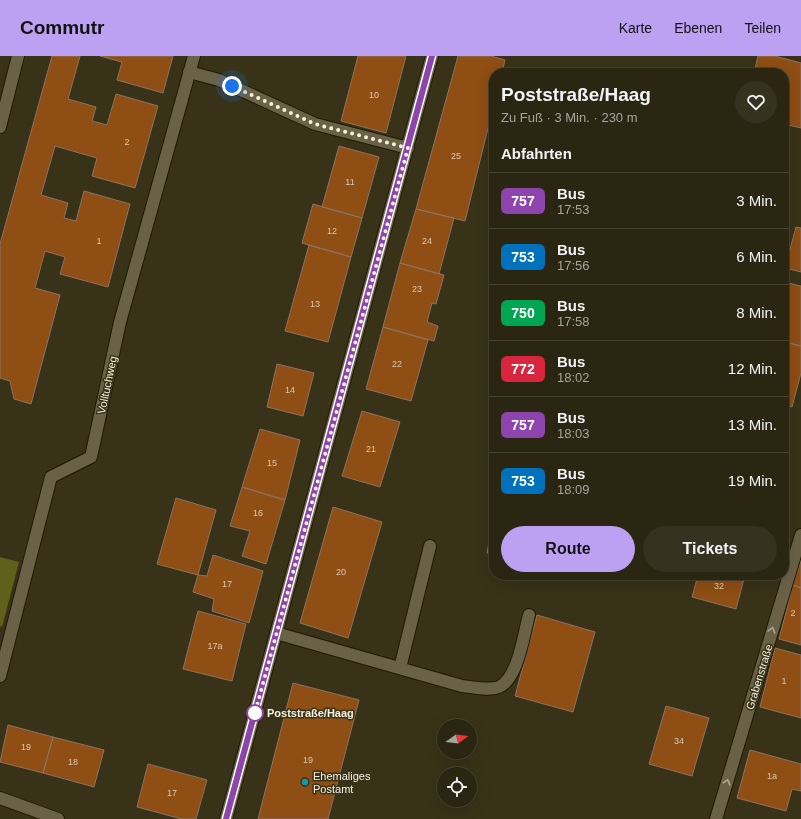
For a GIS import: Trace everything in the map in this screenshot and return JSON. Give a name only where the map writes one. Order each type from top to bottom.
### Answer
[{"type":"street","points":[[0,126],[18,56]]},
{"type":"street","name":"Volltuchweg","points":[[0,676],[52,477],[91,457],[120,322],[194,56]]},
{"type":"street","points":[[226,819],[432,56]]},
{"type":"street","points":[[189,72],[218,80],[315,124],[408,148]]},
{"type":"street","name":"Grabenstraße","points":[[789,575],[801,535]]},
{"type":"street","points":[[400,668],[430,546]]},
{"type":"street","name":"Grabenstraße","points":[[716,819],[788,580]]},
{"type":"street","points":[[276,633],[462,686],[492,689],[507,682],[515,669],[529,615]]},
{"type":"street","points":[[0,798],[58,819]]},
{"type":"shaded area","points":[[0,557],[19,562],[2,627],[0,626]]},
{"type":"building","points":[[52,56],[80,56],[68,99],[96,107],[92,121],[107,125],[116,94],[158,106],[135,188],[92,176],[97,158],[55,146],[41,195],[68,203],[64,218],[76,221],[84,191],[130,204],[108,287],[60,274],[65,257],[45,251],[35,288],[60,295],[31,404],[14,399],[10,381],[0,378],[0,244]]},
{"type":"building","points":[[100,56],[173,56],[163,93],[117,80],[122,62]]},
{"type":"building","points":[[358,56],[406,56],[386,133],[341,121]]},
{"type":"building","points":[[458,56],[491,56],[505,60],[503,68],[489,68],[489,124],[465,221],[416,209]]},
{"type":"building","points":[[758,56],[775,56],[801,63],[801,128],[789,125],[789,68],[755,68]]},
{"type":"building","points":[[339,146],[379,157],[362,218],[322,207]]},
{"type":"building","points":[[313,204],[362,218],[351,257],[302,243]]},
{"type":"building","points":[[416,209],[454,218],[439,274],[400,263]]},
{"type":"building","points":[[796,227],[801,228],[801,272],[789,269],[789,253]]},
{"type":"building","points":[[309,245],[351,257],[328,342],[285,331]]},
{"type":"building","points":[[400,263],[444,275],[436,304],[432,303],[427,322],[438,326],[434,341],[383,327]]},
{"type":"building","points":[[789,283],[801,286],[801,346],[789,343]]},
{"type":"building","points":[[383,327],[428,340],[411,401],[366,389]]},
{"type":"building","points":[[789,343],[801,346],[801,373],[792,407],[789,406]]},
{"type":"building","points":[[277,364],[314,373],[303,416],[267,407]]},
{"type":"building","points":[[362,411],[400,422],[380,487],[342,476]]},
{"type":"building","points":[[260,429],[300,440],[285,500],[242,487]]},
{"type":"building","points":[[242,487],[285,500],[266,564],[242,556],[250,531],[230,526]]},
{"type":"building","points":[[176,498],[216,510],[198,575],[157,564]]},
{"type":"building","points":[[333,507],[382,522],[348,638],[300,623]]},
{"type":"building","points":[[489,542],[489,553],[487,553]]},
{"type":"building","points":[[213,555],[263,571],[249,623],[212,611],[214,599],[193,592],[198,575],[207,576]]},
{"type":"building","points":[[801,560],[801,588],[793,585]]},
{"type":"building","points":[[697,580],[744,580],[736,609],[692,597]]},
{"type":"building","points":[[793,585],[801,588],[801,645],[779,639]]},
{"type":"building","points":[[198,611],[246,624],[232,681],[183,669]]},
{"type":"building","points":[[537,615],[595,632],[573,712],[515,696]]},
{"type":"building","points":[[775,648],[801,655],[801,718],[760,707]]},
{"type":"building","points":[[293,683],[359,700],[328,819],[258,819]]},
{"type":"building","points":[[666,706],[709,718],[692,776],[649,764]]},
{"type":"building","points":[[8,725],[53,737],[43,773],[0,762]]},
{"type":"building","points":[[53,737],[104,750],[94,787],[43,773]]},
{"type":"building","points":[[750,750],[801,764],[801,791],[792,789],[786,811],[737,798]]},
{"type":"building","points":[[148,764],[207,780],[196,819],[182,819],[137,807]]},
{"type":"bus line","name":"757","points":[[226,819],[432,56]]},
{"type":"place","name":"Poststraße/Haag","points":[[255,713]]},
{"type":"place","name":"Ehemaliges Postamt","points":[[305,782]]},
{"type":"route","points":[[232,86],[315,124],[408,148],[255,713]]}]
